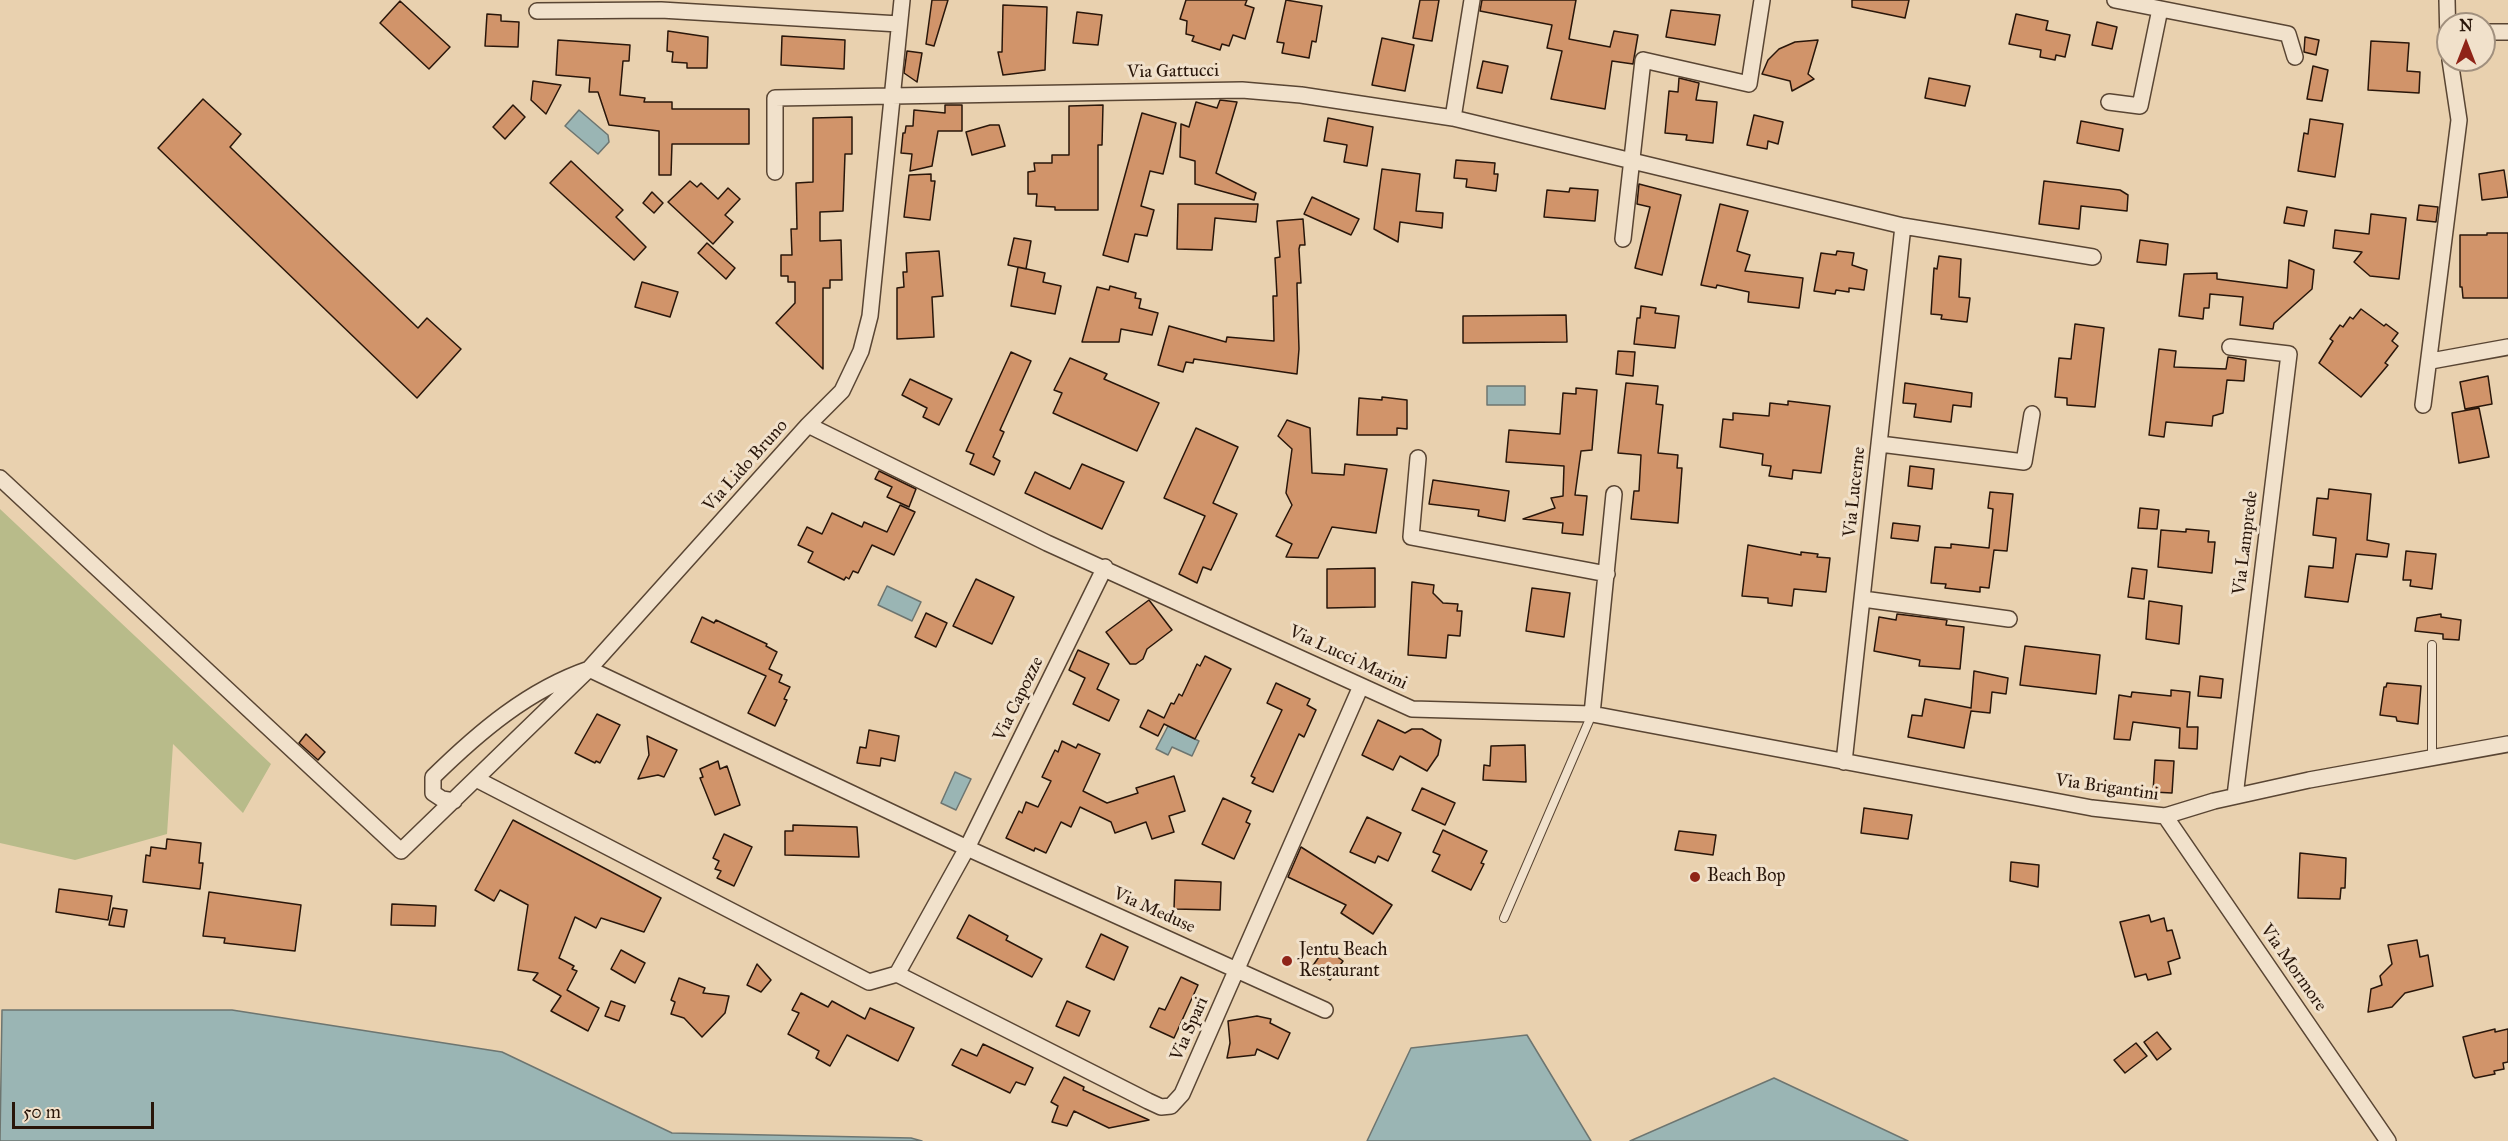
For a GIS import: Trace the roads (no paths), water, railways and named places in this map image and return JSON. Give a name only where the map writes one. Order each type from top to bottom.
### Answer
[{"type":"street","name":"Via Lido Bruno","points":[[0,478],[401,851],[478,780],[589,669],[808,425],[842,391],[861,351],[870,316],[902,0]]},
{"type":"street","points":[[1453,118],[1472,0]]},
{"type":"street","points":[[1623,238],[1630,159],[1643,60],[1749,84],[1762,0]]},
{"type":"street","points":[[2115,0],[2288,34],[2295,57]]},
{"type":"street","points":[[2109,102],[2140,106],[2160,9]]},
{"type":"street","points":[[537,11],[661,10],[899,24]]},
{"type":"street","points":[[2423,405],[2431,361],[2459,120],[2452,72]]},
{"type":"street","name":"Via Gattucci","points":[[775,172],[776,98],[1242,90],[1301,95],[1453,118],[1904,226],[2094,257]]},
{"type":"street","name":"Via Lucerne","points":[[1844,762],[1904,226]]},
{"type":"street","name":"Via Lamprede","points":[[2230,347],[2289,354],[2235,796]]},
{"type":"street","points":[[2431,361],[2508,347]]},
{"type":"street","points":[[1880,444],[2024,462],[2031,414]]},
{"type":"street","name":"Via Lucci Marini","points":[[808,425],[1047,543],[1105,567],[1412,709],[1592,714],[1844,762]]},
{"type":"street","points":[[1418,458],[1411,537],[1607,574]]},
{"type":"street","points":[[1592,714],[1614,494]]},
{"type":"street","name":"Via Capozze","points":[[897,974],[967,848],[1105,567]]},
{"type":"street","points":[[1863,599],[2009,619]]},
{"type":"street","points":[[454,801],[442,799],[433,793],[433,777],[453,757],[504,714],[534,695],[589,669]]},
{"type":"street","name":"Via Meduse","points":[[589,669],[967,848],[1324,1010]]},
{"type":"street","name":"Via Spari","points":[[897,974],[1161,1107],[1171,1106],[1182,1094],[1361,686]]},
{"type":"street","name":"Via Brigantini","points":[[1844,762],[2092,808],[2165,816],[2235,796],[2508,744]]},
{"type":"street","points":[[478,780],[869,982],[897,974]]},
{"type":"street","name":"Via Mormore","points":[[2165,816],[2388,1141]]},
{"type":"lane","points":[[2432,645],[2432,758]]},
{"type":"lane","points":[[1504,918],[1592,714]]},
{"type":"water","points":[[579,110],[608,135],[609,142],[598,154],[565,126]]},
{"type":"water","points":[[1487,386],[1525,386],[1525,405],[1487,405]]},
{"type":"water","points":[[887,586],[921,602],[912,621],[878,605]]},
{"type":"water","points":[[1168,726],[1199,741],[1192,756],[1172,747],[1168,755],[1156,749]]},
{"type":"water","points":[[955,772],[971,779],[956,810],[941,803]]},
{"type":"water","points":[[2,1010],[232,1010],[502,1052],[672,1133],[911,1138],[922,1141],[0,1141]]},
{"type":"water","points":[[1527,1035],[1591,1141],[1367,1141],[1411,1048]]},
{"type":"water","points":[[1774,1078],[1908,1141],[1630,1141]]},
{"type":"place","name":"Beach Bop","points":[[1695,877]]},
{"type":"place","name":"Jentu Beach Restaurant","points":[[1287,961]]}]
